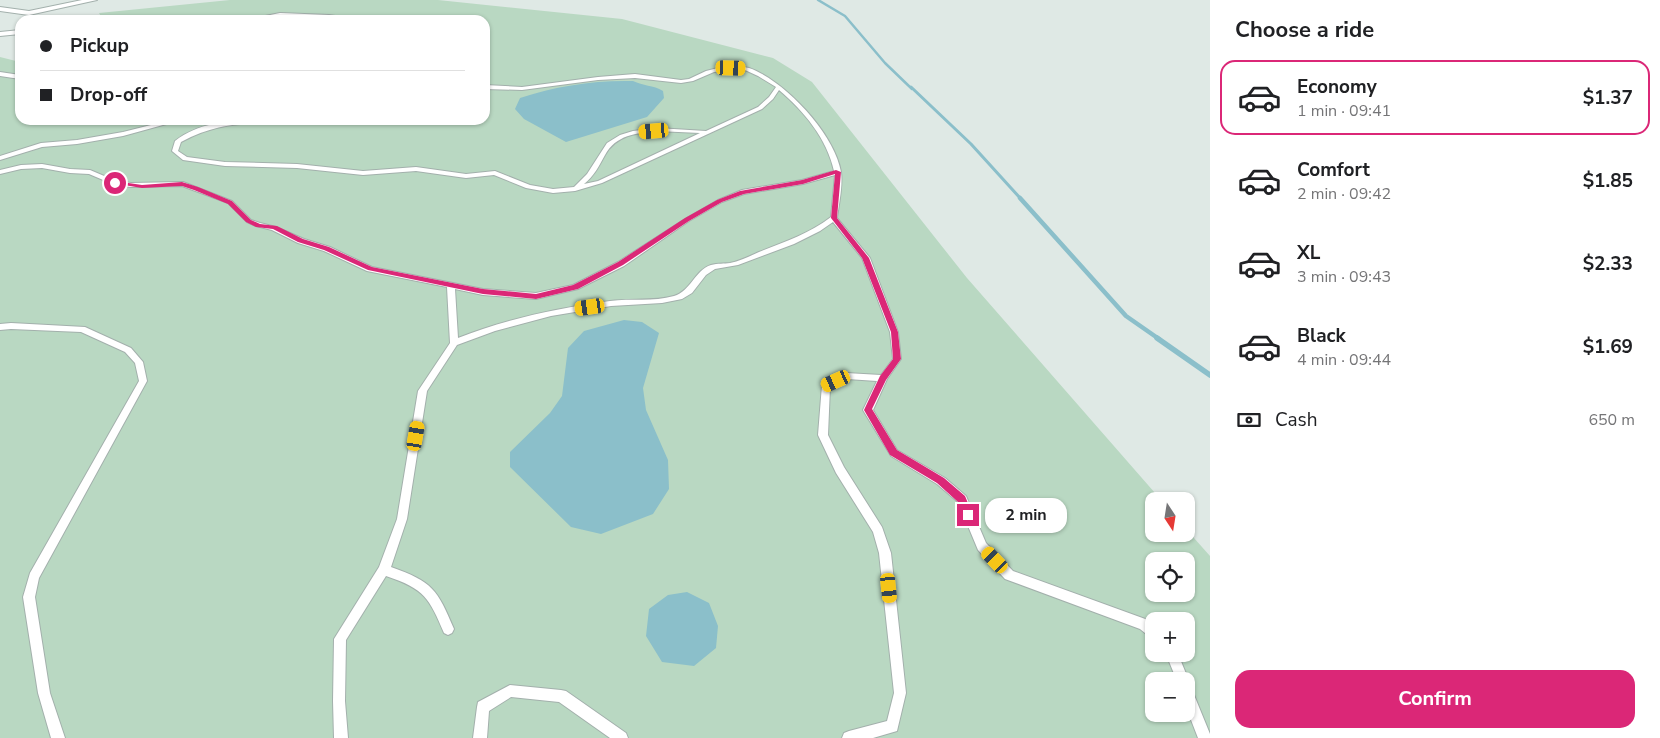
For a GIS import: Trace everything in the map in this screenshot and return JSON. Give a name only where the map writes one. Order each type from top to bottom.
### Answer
[{"type":"street","points":[[31,15],[94,0]]},
{"type":"street","points":[[0,9],[23,15]]},
{"type":"street","points":[[0,34],[15,32]]},
{"type":"lane","points":[[279,15],[307,15]]},
{"type":"lane","points":[[490,87],[524,89],[635,76],[686,81],[697,79],[708,72],[731,68],[756,72],[791,98],[814,122],[833,154],[838,172],[834,218],[866,258],[894,332],[897,359],[883,378],[868,410],[894,453],[941,481],[962,499],[982,546],[1009,575],[1145,625]]},
{"type":"lane","points":[[0,74],[15,77]]},
{"type":"lane","points":[[212,125],[195,131],[178,141],[175,151],[185,159],[225,164],[297,166],[363,173],[416,169],[466,176],[495,173],[528,187],[553,191],[575,189],[600,182],[704,132],[760,108],[778,88]]},
{"type":"lane","points":[[0,158],[41,145],[77,142],[123,134],[158,125]]},
{"type":"lane","points":[[575,189],[591,175],[602,154],[613,141],[619,138],[640,132],[668,130],[704,132]]},
{"type":"lane","points":[[0,172],[21,167],[42,166],[90,172],[115,183],[131,185],[182,184],[230,202],[249,221],[274,228],[301,241],[327,249],[370,269],[483,292],[536,296],[575,287],[621,264],[687,220],[720,201],[742,192],[803,182],[838,172]]},
{"type":"lane","points":[[454,343],[486,329],[562,311],[613,303],[663,300],[681,296],[690,290],[704,272],[712,267],[731,265],[798,240],[822,228],[834,218]]},
{"type":"lane","points":[[341,738],[339,701],[340,639],[384,570],[402,519],[423,392],[454,343],[451,285]]},
{"type":"lane","points":[[0,327],[82,329],[128,350],[139,362],[143,381],[34,577],[32,584],[29,597],[44,693],[58,738]]},
{"type":"lane","points":[[849,738],[892,726],[900,693],[885,553],[878,530],[840,470],[823,435],[826,385],[846,376],[883,378]]},
{"type":"lane","points":[[384,570],[408,578],[425,590],[435,600],[448,629]]},
{"type":"lane","points":[[480,738],[483,707],[510,691],[561,696],[621,738]]},
{"type":"lane","points":[[1195,713],[1205,738]]},
{"type":"green space","points":[[230,0],[438,0],[622,19],[773,58],[812,82],[967,278],[1154,492],[1145,492],[1145,542],[1195,542],[1195,539],[1210,556],[1210,738],[0,738],[0,57],[15,61],[15,125],[490,125],[490,15],[100,15],[99,13]]},
{"type":"water","points":[[633,81],[663,91],[664,98],[647,117],[566,142],[524,119],[515,109],[520,98],[547,90],[590,83]]},
{"type":"water","points":[[624,320],[642,322],[659,333],[643,388],[646,410],[668,460],[669,489],[653,514],[601,534],[571,527],[510,467],[510,452],[550,413],[562,396],[568,348],[584,331]]},
{"type":"water","points":[[687,592],[709,603],[718,626],[716,648],[694,666],[662,662],[646,636],[649,609],[668,595]]},
{"type":"waterway","points":[[818,0],[845,16],[885,63],[912,89]]},
{"type":"waterway","points":[[911,87],[971,144],[1021,199]]},
{"type":"waterway","points":[[1020,198],[1126,316],[1159,339]]},
{"type":"waterway","points":[[1157,338],[1210,375]]},
{"type":"route","points":[[115,183],[142,186],[182,184],[196,188],[230,202],[249,221],[274,228],[301,241],[327,249],[370,269],[483,292],[536,296],[552,294],[575,287],[621,264],[687,220],[720,201],[742,192],[803,182],[824,174],[838,172],[834,218],[866,258],[894,332],[897,359],[883,378],[868,410],[894,453],[941,481],[962,499],[968,515]]}]
